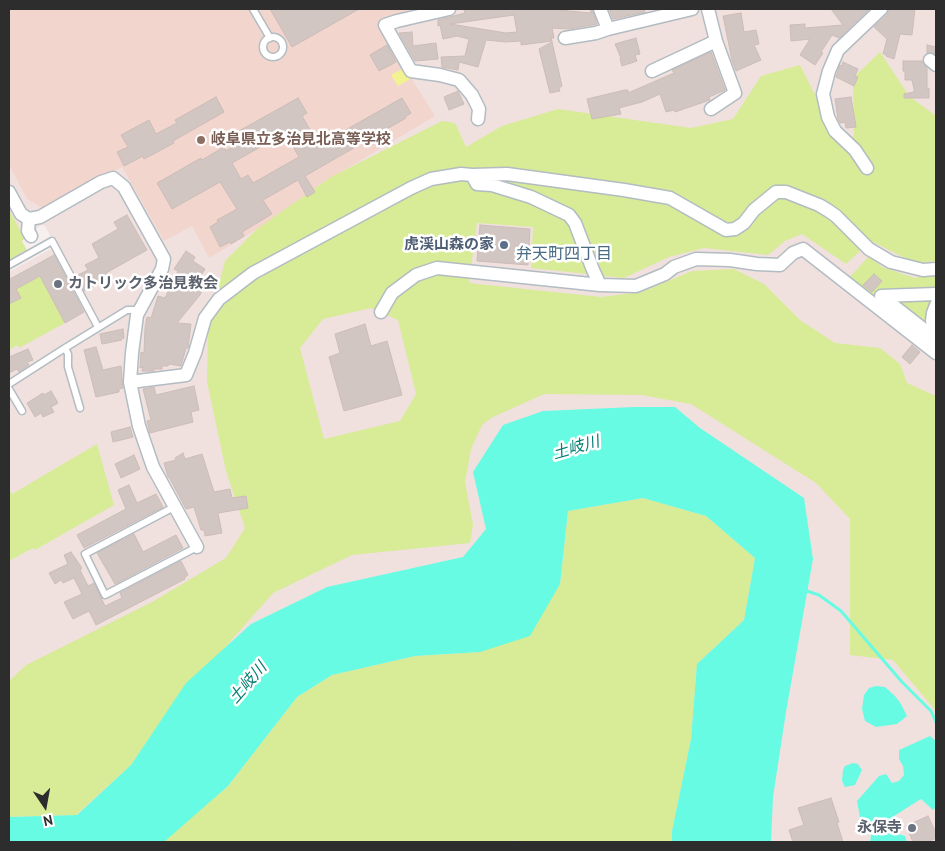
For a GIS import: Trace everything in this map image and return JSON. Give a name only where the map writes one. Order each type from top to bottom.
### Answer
[{"type":"street","points":[[448,9],[397,20],[385,25],[411,71],[440,74],[459,80],[472,95],[479,109],[478,119]]},
{"type":"street","points":[[600,9],[608,29]]},
{"type":"street","points":[[565,38],[596,33],[665,12],[692,9]]},
{"type":"street","points":[[708,9],[716,42],[735,93],[711,109]]},
{"type":"street","points":[[867,168],[855,150],[835,131],[828,117],[823,94],[829,71],[838,50],[881,9]]},
{"type":"street","points":[[652,71],[716,42]]},
{"type":"street","points":[[130,382],[186,375],[195,353],[205,318],[219,299],[253,273],[412,188],[431,179],[461,174],[507,174],[670,198],[726,230],[735,229],[744,223],[754,210],[776,192],[786,192],[829,211],[869,249],[891,262],[923,270],[936,269]]},
{"type":"street","points":[[472,175],[477,184],[492,185],[531,197],[570,215],[600,285]]},
{"type":"street","points":[[9,192],[21,214],[29,219],[40,217],[101,182],[113,178],[124,186],[164,259],[162,269],[136,315],[130,382],[139,426],[153,467],[197,547]]},
{"type":"street","points":[[29,219],[28,231],[31,236]]},
{"type":"street","points":[[381,312],[392,293],[416,275],[437,268],[600,285],[636,286],[665,274],[674,267],[696,259],[780,265],[793,253],[803,249],[876,298],[936,348]]},
{"type":"street","points":[[876,298],[936,294]]},
{"type":"street","points":[[936,305],[932,321],[936,332]]},
{"type":"lane","points":[[253,9],[270,38]]},
{"type":"lane","points":[[31,236],[38,249]]},
{"type":"lane","points":[[9,265],[52,241],[98,328]]},
{"type":"lane","points":[[9,384],[126,310],[139,310]]},
{"type":"lane","points":[[65,348],[68,354],[68,367],[80,408]]},
{"type":"lane","points":[[9,389],[22,411]]},
{"type":"lane","points":[[174,507],[85,554],[105,595],[197,547]]},
{"type":"shaded area","name":"岐阜県立多治見北高等学校","points":[[9,9],[408,9],[407,14],[382,23],[410,76],[435,116],[316,187],[319,192],[209,258],[192,226],[164,241],[122,167],[42,208],[27,199],[9,165]]},
{"type":"shaded area","points":[[880,52],[909,96],[936,116],[936,261],[915,263],[871,241],[846,264],[802,234],[785,241],[768,255],[704,248],[669,257],[624,278],[531,268],[533,227],[477,223],[469,283],[601,297],[642,292],[692,271],[734,269],[764,284],[800,320],[835,343],[880,348],[900,364],[907,383],[936,396],[936,711],[893,660],[850,655],[850,519],[816,483],[691,404],[641,395],[544,394],[491,418],[482,425],[471,449],[465,482],[473,525],[470,543],[352,555],[273,593],[163,718],[131,765],[76,815],[9,817],[9,681],[26,665],[152,602],[226,558],[245,528],[226,471],[207,382],[208,325],[225,261],[257,229],[331,177],[442,121],[455,123],[466,147],[502,126],[558,109],[691,128],[733,119],[761,76],[800,65],[843,150],[854,135],[853,78]],"holes":[[[371,308],[398,320],[416,394],[400,421],[324,439],[300,348],[323,319]]]},
{"type":"shaded area","points":[[404,68],[410,79],[398,86],[391,75]]},
{"type":"shaded area","points":[[9,210],[25,239],[22,241],[27,250],[9,260]]},
{"type":"shaded area","points":[[41,225],[45,226],[56,246],[9,272],[9,260],[27,250],[22,241],[37,232],[37,228]]},
{"type":"shaded area","points":[[869,256],[882,267],[915,278],[936,274],[936,350],[848,279]]},
{"type":"shaded area","points":[[40,276],[65,323],[19,348],[17,345],[9,350],[9,304],[21,298],[16,289]]},
{"type":"shaded area","points":[[97,444],[114,505],[35,550],[33,548],[9,561],[9,489],[12,494]]},
{"type":"shaded area","points":[[643,498],[706,516],[755,558],[744,620],[697,664],[691,739],[672,831],[672,842],[517,842],[515,840],[511,842],[162,842],[228,786],[297,697],[332,675],[415,656],[480,652],[560,584],[568,511]]},
{"type":"water","name":"土岐川","points":[[675,407],[700,428],[804,498],[813,559],[773,797],[771,842],[672,842],[672,831],[691,739],[697,664],[744,620],[755,558],[706,516],[643,498],[568,511],[560,584],[530,636],[480,652],[415,656],[332,675],[297,697],[228,786],[164,842],[9,842],[9,817],[77,815],[131,765],[186,683],[251,624],[327,587],[463,557],[486,529],[473,472],[503,425],[543,411]]},
{"type":"water","points":[[876,686],[885,687],[901,704],[907,716],[897,724],[876,727],[865,721],[862,709],[864,695],[869,688]]},
{"type":"water","points":[[930,736],[936,741],[936,807],[933,810],[921,799],[894,816],[890,824],[896,833],[905,836],[907,842],[870,842],[871,836],[860,817],[857,801],[879,776],[886,774],[892,783],[899,781],[904,775],[903,766],[899,759],[899,750]]},
{"type":"water","points":[[853,763],[858,764],[862,770],[855,785],[845,787],[842,781],[843,770],[845,766]]},
{"type":"building","points":[[270,9],[359,9],[292,47]]},
{"type":"building","points":[[548,9],[591,13],[590,9],[592,9],[597,24],[569,29],[552,28],[554,38],[551,38],[552,41],[521,45],[521,41],[486,40],[478,67],[459,62],[458,70],[442,67],[441,57],[465,56],[469,39],[457,36],[443,39],[440,25],[438,26],[438,20],[465,13],[464,10]],"holes":[[[514,15],[517,32],[506,33],[450,24]]]},
{"type":"building","points":[[609,9],[644,9],[645,12],[613,19]]},
{"type":"building","points":[[831,9],[869,9],[839,38],[832,35],[815,65],[800,55],[810,39],[791,41],[790,25],[805,24],[805,28],[843,25]]},
{"type":"building","points":[[889,9],[915,9],[912,35],[900,34],[894,59],[883,54],[887,39],[874,27],[887,15]]},
{"type":"building","points":[[741,13],[744,32],[756,30],[759,44],[754,45],[761,60],[736,71],[723,16]]},
{"type":"building","points":[[412,32],[413,46],[436,43],[438,59],[415,61],[399,33]]},
{"type":"building","points":[[636,38],[640,54],[635,55],[637,61],[622,66],[615,44]]},
{"type":"building","points":[[552,42],[562,86],[559,88],[560,91],[550,93],[539,49]]},
{"type":"building","points":[[387,45],[396,62],[379,71],[370,55]]},
{"type":"building","points":[[927,45],[936,47],[936,55],[932,52],[927,53]]},
{"type":"building","points":[[711,52],[725,90],[709,97],[710,100],[675,112],[674,110],[666,112],[660,94],[642,102],[619,108],[621,114],[592,119],[587,99],[625,90],[628,90],[628,93],[674,73],[672,70]]},
{"type":"building","points":[[903,61],[922,61],[927,68],[929,98],[904,98],[904,94],[914,92],[914,89],[912,80],[905,80]]},
{"type":"building","points":[[843,62],[858,69],[855,76],[858,77],[854,86],[836,77]]},
{"type":"building","points":[[458,91],[464,104],[449,110],[444,97]]},
{"type":"building","points":[[216,97],[224,112],[173,141],[174,143],[144,159],[143,156],[124,166],[117,152],[128,147],[121,135],[149,120],[156,134],[177,123],[175,120]]},
{"type":"building","points":[[851,97],[856,127],[846,128],[845,122],[840,123],[838,119],[835,99]]},
{"type":"building","points":[[298,98],[307,113],[302,116],[319,145],[402,98],[411,113],[406,118],[305,176],[315,192],[307,197],[298,180],[263,200],[272,214],[242,232],[244,236],[231,244],[230,242],[220,247],[210,227],[218,222],[217,220],[237,209],[220,182],[172,209],[157,183],[201,158],[202,160],[224,147],[226,151],[244,140],[239,131]],"holes":[[[285,133],[299,157],[253,183],[248,175],[241,179],[232,163]]]},
{"type":"building","points":[[127,215],[147,250],[106,273],[109,278],[84,291],[76,276],[88,270],[85,265],[99,258],[92,244],[118,229],[114,222]]},
{"type":"building","name":"虎渓山森の家","points":[[480,225],[530,229],[528,265],[477,261]]},
{"type":"building","points":[[186,251],[195,257],[193,261],[205,269],[195,285],[203,288],[200,295],[177,323],[191,324],[188,348],[186,348],[181,366],[169,364],[168,366],[162,366],[162,369],[142,371],[143,367],[140,368],[141,352],[144,353],[147,317],[151,318],[158,296],[165,298],[178,271],[174,269]]},
{"type":"building","name":"カトリック多治見教会","points":[[54,255],[84,312],[65,323],[40,276],[16,289],[21,298],[9,304],[9,275],[10,279]]},
{"type":"building","points":[[874,274],[882,281],[872,292],[863,285]]},
{"type":"building","points":[[365,324],[371,346],[387,341],[402,395],[344,411],[329,357],[340,353],[335,334]]},
{"type":"building","points":[[123,329],[124,338],[122,340],[102,344],[100,334]]},
{"type":"building","points":[[912,345],[920,352],[910,364],[902,357]]},
{"type":"building","points":[[96,347],[103,370],[121,366],[123,388],[119,389],[119,392],[96,397],[84,350]]},
{"type":"building","points":[[28,349],[33,360],[27,362],[29,365],[19,372],[17,369],[9,373],[9,357]]},
{"type":"building","points":[[194,386],[199,410],[191,412],[193,422],[150,433],[147,421],[151,420],[143,389],[154,387],[156,395]]},
{"type":"building","points":[[51,391],[58,403],[51,407],[54,412],[43,417],[41,413],[35,417],[27,403],[43,393],[44,395]]},
{"type":"building","points":[[130,427],[133,437],[113,442],[111,432]]},
{"type":"building","points":[[183,453],[185,459],[202,454],[214,492],[230,489],[232,498],[246,496],[248,508],[218,513],[222,533],[205,536],[204,530],[201,530],[194,507],[186,509],[168,477],[164,463],[176,460],[175,458]]},
{"type":"building","points":[[134,455],[140,469],[121,478],[115,464]]},
{"type":"building","points":[[129,485],[137,503],[156,494],[163,507],[84,548],[77,535],[126,509],[118,490]]},
{"type":"building","points":[[134,534],[143,552],[176,535],[183,548],[115,584],[97,553]]},
{"type":"building","points":[[71,552],[82,568],[80,570],[88,586],[94,583],[105,606],[122,598],[120,593],[181,561],[188,575],[185,579],[96,625],[89,611],[73,619],[64,602],[82,594],[74,578],[63,583],[61,580],[55,584],[49,573],[68,564],[64,555]]},
{"type":"building","points":[[831,798],[843,842],[793,842],[789,830],[804,825],[798,808]]},
{"type":"building","points":[[928,816],[936,833],[936,838],[928,842],[913,842],[906,826]]},
{"type":"waterway","points":[[804,590],[819,595],[841,611],[902,682],[931,711],[936,722]]},
{"type":"place","name":"岐阜県立多治見北高等学校","points":[[201,140]]},
{"type":"place","name":"虎渓山森の家","points":[[504,245]]},
{"type":"place","name":"カトリック多治見教会","points":[[58,284]]},
{"type":"place","name":"永保寺","points":[[912,828]]},
{"type":"district","name":"弁天町四丁目","points":[[564,254]]}]
